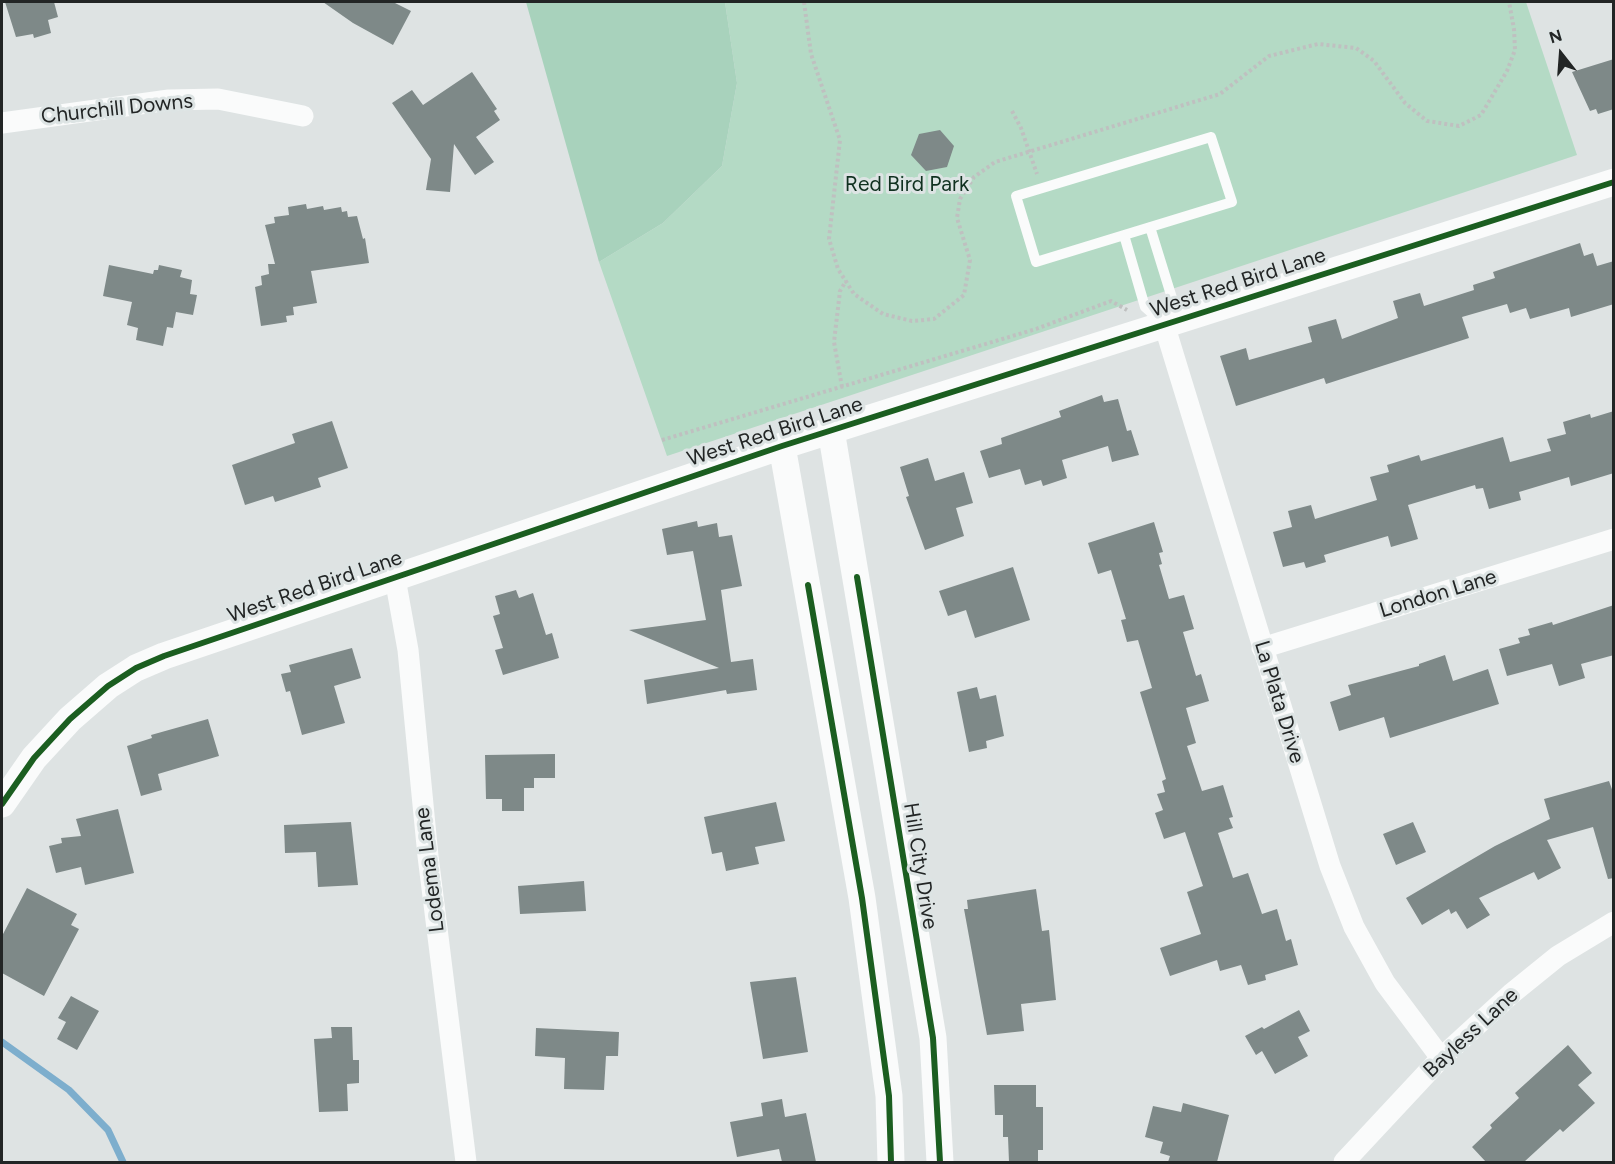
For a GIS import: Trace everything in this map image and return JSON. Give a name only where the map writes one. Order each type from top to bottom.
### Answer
[{"type":"street","name":"Churchill Downs","points":[[2,123],[178,100],[218,99],[303,116]]},
{"type":"street","name":"West Red Bird Lane","points":[[2,804],[34,758],[70,719],[108,686],[136,668],[782,446],[1614,182]]},
{"type":"street","name":"La Plata Drive","points":[[1164,324],[1330,866],[1354,927],[1390,991],[1441,1058]]},
{"type":"street","name":"Hill City Drive","points":[[831,430],[857,577],[906,890],[933,1038],[940,1162]]},
{"type":"street","points":[[782,446],[862,898],[889,1096],[891,1162]]},
{"type":"street","name":"London Lane","points":[[1262,648],[1614,540]]},
{"type":"street","name":"Lodema Lane","points":[[395,578],[408,650],[428,856],[466,1162]]},
{"type":"street","points":[[862,898],[906,890]]},
{"type":"street","name":"Bayless Lane","points":[[1344,1162],[1441,1058],[1558,957],[1614,922]]},
{"type":"lane","points":[[1211,137],[1232,202],[1124,235],[1036,262],[1016,196],[1211,137]]},
{"type":"lane","points":[[1124,235],[1145,307],[1164,324],[1172,298],[1150,227]]},
{"type":"path","points":[[804,2],[812,54],[840,140],[828,239],[838,269],[854,294],[883,314],[912,321],[934,319],[951,308],[964,295],[969,277],[970,260],[957,218],[960,199],[974,177],[995,162],[1220,94],[1269,56],[1318,44],[1356,48],[1374,61],[1405,103],[1427,121],[1459,126],[1481,115],[1507,71],[1515,50],[1509,2]]},
{"type":"path","points":[[1012,111],[1030,151]]},
{"type":"path","points":[[842,387],[834,342],[840,291],[846,281]]},
{"type":"path","points":[[662,440],[1036,328],[1111,301],[1129,311]]},
{"type":"green space","points":[[526,2],[725,2],[737,83],[722,166],[663,223],[599,262]]},
{"type":"green space","name":"Red Bird Park","points":[[725,2],[1526,2],[1577,155],[667,456],[599,262],[663,223],[722,166],[737,83]]},
{"type":"building","points":[[5,2],[54,2],[58,17],[48,20],[51,33],[34,38],[33,34],[16,37]]},
{"type":"building","points":[[323,2],[393,2],[411,11],[393,45],[353,23]]},
{"type":"building","points":[[1614,59],[1614,109],[1598,114],[1596,109],[1590,111],[1572,72]]},
{"type":"building","points":[[472,72],[497,109],[494,111],[500,120],[476,137],[494,162],[475,175],[454,144],[450,192],[426,190],[431,159],[392,103],[412,90],[423,105]]},
{"type":"building","points":[[940,130],[954,146],[947,167],[926,171],[911,155],[919,134]]},
{"type":"building","points":[[306,204],[307,209],[323,206],[324,210],[341,207],[342,212],[347,211],[348,217],[357,216],[363,239],[365,238],[369,263],[311,271],[317,303],[293,307],[294,315],[286,316],[287,322],[261,326],[255,287],[262,285],[261,276],[269,274],[268,264],[275,264],[265,225],[275,223],[274,217],[289,215],[288,207]]},
{"type":"building","points":[[1580,243],[1584,256],[1593,253],[1597,266],[1614,261],[1614,304],[1571,317],[1569,308],[1530,319],[1526,308],[1510,313],[1507,304],[1462,317],[1469,338],[1326,384],[1324,378],[1236,406],[1220,356],[1246,348],[1249,360],[1312,342],[1308,327],[1336,319],[1342,339],[1398,318],[1393,301],[1420,293],[1424,306],[1474,290],[1473,285],[1495,278],[1493,272]]},
{"type":"building","points":[[109,265],[153,274],[154,270],[158,270],[159,265],[182,270],[180,277],[192,280],[190,294],[197,295],[193,315],[176,312],[173,328],[167,327],[163,346],[136,340],[138,328],[127,325],[132,302],[103,296]]},
{"type":"building","points":[[1102,395],[1104,402],[1118,399],[1127,431],[1131,430],[1139,455],[1112,462],[1108,446],[1062,460],[1067,478],[1043,486],[1041,480],[1025,485],[1020,469],[989,478],[980,451],[1002,444],[1001,438],[1061,417],[1059,411]]},
{"type":"building","points":[[1614,411],[1614,473],[1571,486],[1569,477],[1519,492],[1521,500],[1489,509],[1483,488],[1476,489],[1475,485],[1408,505],[1418,539],[1391,547],[1388,536],[1324,555],[1326,562],[1306,568],[1304,562],[1283,567],[1273,532],[1292,527],[1288,511],[1311,505],[1315,519],[1377,500],[1370,477],[1389,472],[1387,465],[1419,455],[1421,461],[1503,437],[1510,462],[1551,451],[1547,439],[1566,434],[1563,422],[1590,414],[1591,418]]},
{"type":"building","points":[[332,421],[348,468],[318,478],[321,487],[275,502],[273,496],[245,505],[232,465],[295,443],[292,434]]},
{"type":"building","points":[[928,458],[935,481],[964,472],[973,503],[956,508],[964,536],[925,550],[906,497],[909,496],[900,467]]},
{"type":"building","points":[[697,521],[698,527],[717,523],[719,537],[732,535],[742,586],[721,590],[731,662],[753,659],[757,690],[727,694],[726,690],[647,704],[644,680],[719,668],[629,630],[706,620],[693,551],[667,555],[662,529]]},
{"type":"building","points":[[1154,522],[1163,552],[1159,553],[1162,564],[1159,565],[1169,599],[1184,595],[1194,629],[1183,632],[1196,676],[1201,674],[1209,701],[1186,708],[1196,743],[1187,746],[1202,791],[1223,785],[1233,817],[1229,818],[1233,828],[1218,833],[1233,878],[1248,873],[1262,914],[1277,909],[1286,941],[1291,939],[1298,965],[1265,975],[1266,980],[1248,985],[1241,965],[1220,971],[1217,960],[1170,976],[1160,948],[1201,934],[1187,892],[1203,886],[1185,832],[1164,839],[1155,813],[1163,810],[1157,794],[1165,792],[1162,781],[1166,779],[1140,692],[1152,688],[1138,640],[1127,642],[1121,620],[1126,619],[1111,570],[1098,574],[1088,543]]},
{"type":"building","points":[[1013,567],[1030,620],[975,638],[966,610],[948,616],[939,591]]},
{"type":"building","points":[[516,590],[519,598],[533,593],[546,635],[552,633],[559,658],[503,675],[495,650],[503,648],[493,616],[500,614],[495,596]]},
{"type":"building","points":[[1614,605],[1614,655],[1581,664],[1585,678],[1559,686],[1552,664],[1507,676],[1499,649],[1520,643],[1518,638],[1530,635],[1528,629],[1552,622],[1553,625]]},
{"type":"building","points":[[352,648],[361,678],[334,686],[345,723],[302,735],[290,691],[286,692],[281,674],[291,672],[289,665]]},
{"type":"building","points":[[1445,655],[1453,681],[1488,669],[1499,704],[1390,738],[1384,717],[1339,731],[1330,702],[1351,695],[1348,685],[1419,666],[1419,664]]},
{"type":"building","points":[[977,687],[980,699],[996,695],[1004,736],[986,741],[987,748],[969,752],[957,692]]},
{"type":"building","points":[[208,719],[219,756],[158,774],[162,790],[141,796],[127,746],[152,738],[151,735]]},
{"type":"building","points":[[555,754],[555,778],[534,778],[534,788],[524,788],[524,811],[502,811],[502,799],[486,799],[485,755]]},
{"type":"building","points":[[1609,781],[1614,795],[1614,878],[1608,879],[1593,827],[1547,840],[1561,868],[1538,880],[1534,872],[1479,898],[1490,915],[1467,929],[1456,911],[1451,914],[1449,909],[1422,925],[1406,898],[1495,846],[1550,819],[1544,799]]},
{"type":"building","points":[[776,802],[785,841],[755,847],[759,864],[726,871],[722,852],[712,854],[704,817]]},
{"type":"building","points":[[118,809],[134,873],[85,885],[81,867],[56,873],[49,846],[62,843],[61,838],[81,836],[76,819]]},
{"type":"building","points":[[351,822],[358,885],[318,887],[316,852],[285,853],[284,825]]},
{"type":"building","points":[[1413,822],[1426,852],[1396,865],[1383,834]]},
{"type":"building","points":[[584,881],[586,911],[520,914],[518,886]]},
{"type":"building","points":[[27,888],[77,914],[71,925],[79,929],[44,996],[2,973],[2,936]]},
{"type":"building","points":[[1036,889],[1042,931],[1049,930],[1056,1000],[1021,1004],[1024,1031],[987,1035],[964,909],[968,909],[967,900]]},
{"type":"building","points":[[796,977],[808,1052],[763,1059],[750,982]]},
{"type":"building","points":[[71,996],[99,1011],[77,1050],[57,1039],[66,1022],[58,1018]]},
{"type":"building","points":[[1299,1010],[1310,1031],[1298,1037],[1308,1056],[1275,1074],[1262,1051],[1256,1055],[1245,1036],[1262,1027],[1264,1029]]},
{"type":"building","points":[[331,1027],[352,1027],[353,1060],[359,1060],[359,1083],[347,1084],[348,1111],[319,1112],[314,1039],[332,1038]]},
{"type":"building","points":[[536,1028],[619,1032],[618,1056],[606,1056],[604,1090],[564,1089],[565,1058],[535,1056]]},
{"type":"building","points":[[1568,1045],[1592,1073],[1578,1085],[1595,1103],[1563,1132],[1560,1129],[1524,1162],[1486,1162],[1472,1147],[1492,1128],[1490,1125],[1519,1098],[1515,1093]]},
{"type":"building","points":[[994,1085],[1036,1085],[1036,1107],[1043,1107],[1043,1150],[1038,1150],[1038,1162],[1009,1162],[1008,1137],[1003,1137],[1003,1115],[995,1115]]},
{"type":"building","points":[[782,1099],[785,1117],[806,1113],[816,1162],[782,1162],[779,1149],[737,1157],[730,1122],[763,1116],[761,1103]]},
{"type":"building","points":[[1183,1103],[1229,1115],[1217,1162],[1168,1162],[1170,1156],[1160,1153],[1163,1142],[1145,1137],[1153,1106],[1181,1112]]},
{"type":"waterway","points":[[2,1042],[69,1090],[108,1130],[123,1162]]},
{"type":"cycle path","points":[[2,804],[34,758],[70,719],[108,686],[136,668],[164,656],[782,446],[1614,182]]},
{"type":"cycle path","points":[[857,577],[933,1038],[940,1162]]},
{"type":"cycle path","points":[[808,585],[862,898],[889,1096],[891,1162]]}]
